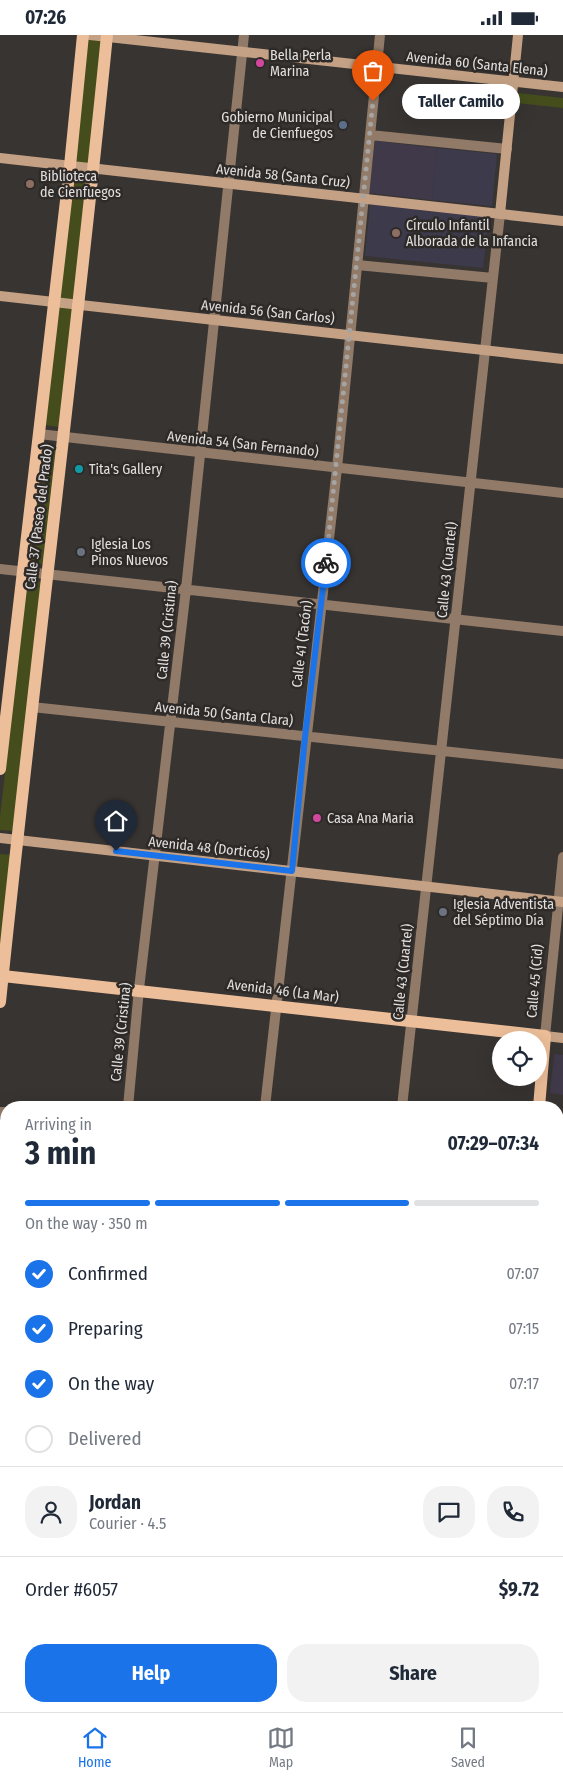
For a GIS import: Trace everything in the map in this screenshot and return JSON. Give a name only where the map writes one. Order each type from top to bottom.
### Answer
[{"type":"main road","name":"Calle 37 (Paseo del Prado)","points":[[0,769],[4,703],[39,434],[83,35]]},
{"type":"main road","name":"Calle 37 (Paseo del Prado)","points":[[0,1002],[1,975],[18,840],[46,574],[80,304],[106,36]]},
{"type":"main road","name":"Avenida 46 (La Mar)","points":[[1,975],[503,1031]]},
{"type":"main road","name":"Calle 45 (Cid)","points":[[540,1101],[541,1086]]},
{"type":"street","name":"Avenida 60 (Santa Elena)","points":[[90,35],[563,87]]},
{"type":"street","name":"Calle 39 (Cristina)","points":[[129,1101],[139,989],[186,589],[244,35]]},
{"type":"street","name":"Calle 41 (Tacón)","points":[[266,1101],[305,737],[337,468],[380,35]]},
{"type":"street","name":"Calle 43 (Cuartel)","points":[[403,1101],[518,35]]},
{"type":"street","points":[[370,135],[507,149]]},
{"type":"street","name":"Avenida 58 (Santa Cruz)","points":[[0,158],[563,221]]},
{"type":"street","points":[[357,265],[492,278]]},
{"type":"street","name":"Avenida 56 (San Carlos)","points":[[0,296],[563,359]]},
{"type":"street","name":"Avenida 54 (San Fernando)","points":[[39,434],[563,493]]},
{"type":"street","points":[[0,569],[563,631]]},
{"type":"street","name":"Avenida 50 (Santa Clara)","points":[[32,707],[563,765]]},
{"type":"street","name":"Avenida 48 (Dorticós)","points":[[0,838],[560,902]]},
{"type":"street","name":"Calle 45 (Cid)","points":[[546,1031],[560,902],[563,857]]},
{"type":"street","name":"Avenida 46 (La Mar)","points":[[547,1036],[563,1038]]},
{"type":"shaded area","points":[[375,141],[437,148],[432,200],[369,193]]},
{"type":"shaded area","points":[[437,148],[497,154],[492,206],[432,200]]},
{"type":"shaded area","points":[[370,204],[489,216],[483,268],[365,256]]},
{"type":"shaded area","points":[[554,1054],[563,1055],[563,1095],[550,1093]]},
{"type":"green space","points":[[88,35],[103,35],[60,427],[44,425]]},
{"type":"green space","points":[[518,93],[563,98],[563,108],[517,103]]},
{"type":"green space","points":[[43,446],[58,448],[44,564],[29,562]]},
{"type":"green space","points":[[27,580],[42,582],[15,831],[0,830],[0,817]]},
{"type":"green space","points":[[0,854],[12,855],[0,967]]},
{"type":"way so far","points":[[326,563],[373,101]]},
{"type":"place","name":"Bella Perla Marina","points":[[260,63]]},
{"type":"place","name":"Taller Camilo","points":[[373,101]]},
{"type":"place","name":"Gobierno Municipal de Cienfuegos","points":[[343,125]]},
{"type":"place","name":"Biblioteca de Cienfuegos","points":[[30,184]]},
{"type":"place","name":"Círculo Infantil Alborada de la Infancia","points":[[396,233]]},
{"type":"place","name":"Tita's Gallery","points":[[79,469]]},
{"type":"place","name":"Iglesia Los Pinos Nuevos","points":[[81,552]]},
{"type":"place","name":"Casa Ana Maria","points":[[317,818]]},
{"type":"place","name":"Iglesia Adventista del Séptimo Día","points":[[443,912]]},
{"type":"route","points":[[116,851],[292,871],[305,737],[326,563]]}]
